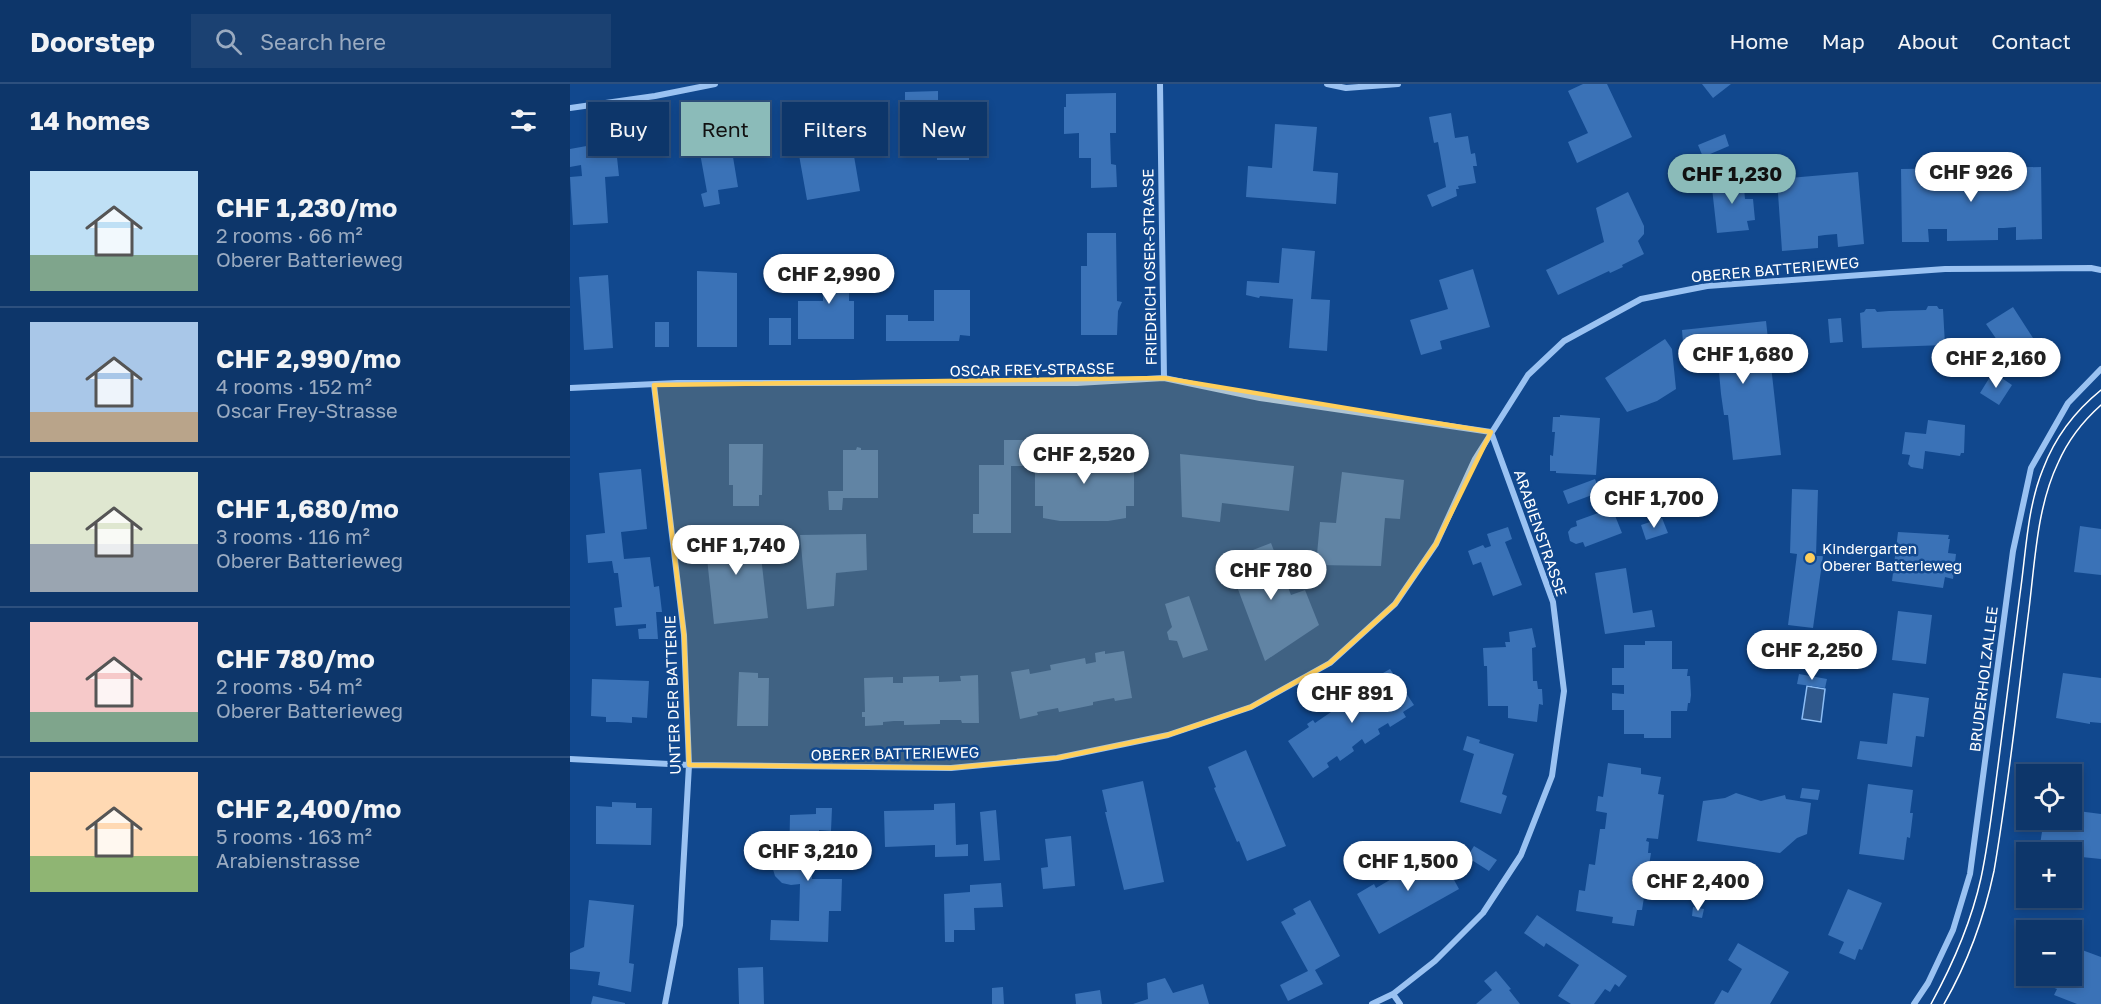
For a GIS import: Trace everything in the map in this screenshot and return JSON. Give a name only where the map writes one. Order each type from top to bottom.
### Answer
[{"type":"street","points":[[570,108],[655,96],[715,84]]},
{"type":"street","name":"FRIEDRICH OSER-STRASSE","points":[[1160,84],[1164,378]]},
{"type":"street","points":[[1327,84],[1346,88],[1398,84]]},
{"type":"street","name":"OBERER BATTERIEWEG","points":[[570,759],[689,765],[951,768],[1057,758],[1168,735],[1251,707],[1330,663],[1395,604],[1436,544],[1475,459],[1528,375],[1564,341],[1641,299],[1707,286],[1945,269],[2091,268],[2101,270]]},
{"type":"street","name":"BRUDERHOLZALLEE","points":[[1914,1004],[1928,983],[1953,930],[1970,874],[2013,552],[2031,468],[2068,403],[2101,369]]},
{"type":"street","name":"OSCAR FREY-STRASSE","points":[[570,388],[677,383],[1066,383],[1164,378],[1260,398],[1491,432]]},
{"type":"street","name":"UNTER DER BATTERIE","points":[[654,385],[684,635],[689,765],[680,925],[665,1004]]},
{"type":"street","name":"ARABIENSTRASSE","points":[[1372,1004],[1393,994],[1435,961],[1483,913],[1521,855],[1552,776],[1564,691],[1553,602],[1491,432]]},
{"type":"street","points":[[1393,994],[1400,1004]]},
{"type":"highlighted area","points":[[1164,378],[1491,432],[1436,544],[1395,604],[1330,663],[1251,707],[1168,735],[1057,758],[951,768],[689,765],[684,635],[654,385]]},
{"type":"water","points":[[1807,686],[1825,689],[1821,722],[1802,719]]},
{"type":"building","points":[[1583,84],[1607,84],[1632,137],[1577,163],[1568,142],[1588,133],[1568,91]]},
{"type":"building","points":[[1702,84],[1731,84],[1713,98]]},
{"type":"building","points":[[938,91],[938,102],[905,102],[905,92]]},
{"type":"building","points":[[1116,93],[1116,133],[1110,133],[1111,164],[1116,165],[1117,187],[1091,188],[1091,158],[1079,158],[1079,133],[1064,134],[1066,94]]},
{"type":"building","points":[[1451,113],[1455,138],[1468,136],[1471,154],[1475,153],[1477,166],[1473,166],[1476,183],[1458,186],[1457,196],[1432,207],[1427,195],[1446,187],[1438,142],[1434,143],[1429,117]]},
{"type":"building","points":[[1275,124],[1317,127],[1313,171],[1338,173],[1336,204],[1246,197],[1248,166],[1272,168]]},
{"type":"building","points":[[1725,134],[1729,146],[1703,157],[1698,145]]},
{"type":"building","points":[[588,146],[588,156],[617,156],[619,176],[605,177],[608,223],[573,225],[570,177],[582,176],[581,165],[570,167],[570,149]]},
{"type":"building","points":[[701,156],[733,156],[738,187],[718,190],[720,204],[704,207],[701,194],[707,192]]},
{"type":"building","points":[[799,156],[854,156],[860,191],[807,200]]},
{"type":"building","points":[[937,156],[969,156],[969,160],[937,160]]},
{"type":"building","points":[[2041,167],[2042,239],[2016,240],[2016,227],[1998,228],[1998,240],[1947,241],[1947,229],[1928,229],[1929,242],[1902,242],[1901,169]]},
{"type":"building","points":[[1858,172],[1864,244],[1838,247],[1837,234],[1825,235],[1818,236],[1818,248],[1782,251],[1777,179]]},
{"type":"building","points":[[1743,176],[1745,199],[1753,199],[1755,220],[1747,221],[1749,230],[1717,233],[1711,179]]},
{"type":"building","points":[[1628,192],[1644,226],[1644,234],[1638,241],[1644,254],[1622,265],[1623,267],[1610,273],[1609,271],[1558,295],[1546,270],[1604,242],[1596,208]]},
{"type":"building","points":[[1087,233],[1116,233],[1117,301],[1122,302],[1118,311],[1117,335],[1081,335],[1081,266],[1087,266]]},
{"type":"building","points":[[1282,248],[1315,251],[1311,299],[1330,300],[1327,351],[1289,348],[1293,299],[1260,296],[1259,298],[1246,295],[1247,281],[1279,283]]},
{"type":"building","points":[[817,259],[850,261],[849,301],[854,301],[854,339],[798,339],[798,301],[823,301],[823,286],[817,285]]},
{"type":"building","points":[[1473,269],[1490,327],[1440,341],[1442,349],[1421,355],[1410,320],[1448,309],[1439,280]]},
{"type":"building","points":[[697,271],[737,273],[737,347],[697,347]]},
{"type":"building","points":[[608,275],[613,348],[584,350],[579,277]]},
{"type":"building","points":[[934,290],[970,290],[970,336],[960,335],[959,341],[886,341],[886,315],[908,315],[908,321],[934,321]]},
{"type":"building","points":[[1928,306],[1943,309],[1945,345],[1862,348],[1860,313],[1866,309],[1875,309],[1877,312],[1926,310]]},
{"type":"building","points":[[2013,307],[2033,338],[2020,346],[2021,349],[1990,364],[1982,350],[1997,340],[1986,324]]},
{"type":"building","points":[[769,318],[791,318],[791,345],[769,345]]},
{"type":"building","points":[[1841,318],[1843,342],[1830,343],[1828,319]]},
{"type":"building","points":[[1766,321],[1781,455],[1733,460],[1728,415],[1724,415],[1721,394],[1719,372],[1723,372],[1721,351],[1684,355],[1682,330]]},
{"type":"building","points":[[655,322],[669,322],[669,347],[655,347]]},
{"type":"building","points":[[1665,339],[1672,349],[1676,389],[1657,401],[1627,412],[1605,378]]},
{"type":"building","points":[[1993,372],[2012,385],[1999,405],[1980,393]]},
{"type":"building","points":[[1560,415],[1600,418],[1596,475],[1550,471],[1550,455],[1553,456],[1555,432],[1552,432],[1553,417],[1560,417]]},
{"type":"building","points":[[1928,420],[1965,425],[1964,453],[1960,456],[1925,451],[1923,469],[1911,467],[1908,464],[1910,455],[1902,454],[1905,432],[1926,434]]},
{"type":"building","points":[[1004,440],[1023,440],[1023,466],[1011,466],[1011,533],[973,533],[973,514],[979,514],[979,465],[1004,465]]},
{"type":"building","points":[[729,444],[763,444],[762,495],[759,495],[759,506],[733,506],[733,485],[729,485]]},
{"type":"building","points":[[857,447],[861,450],[878,450],[878,498],[843,498],[842,510],[829,510],[828,491],[843,491],[843,450],[856,450]]},
{"type":"building","points":[[1047,447],[1076,447],[1076,458],[1082,459],[1093,458],[1093,447],[1122,447],[1122,459],[1134,458],[1134,506],[1126,506],[1126,518],[1108,521],[1060,521],[1043,518],[1043,506],[1035,506],[1035,458],[1047,459]]},
{"type":"building","points":[[1180,454],[1294,466],[1289,511],[1222,503],[1220,522],[1182,517]]},
{"type":"building","points":[[641,469],[647,529],[621,532],[624,559],[650,557],[654,587],[659,586],[662,612],[656,612],[658,639],[639,639],[638,629],[646,628],[646,624],[616,626],[614,608],[622,607],[618,573],[614,573],[612,561],[588,563],[586,535],[605,533],[599,473]]},
{"type":"building","points":[[1342,472],[1404,480],[1400,519],[1385,518],[1381,566],[1316,565],[1320,522],[1336,523]]},
{"type":"building","points":[[1595,479],[1600,492],[1568,504],[1563,491]]},
{"type":"building","name":"Kindergarten Oberer Batterieweg","points":[[1792,489],[1818,490],[1816,556],[1823,556],[1813,628],[1788,625],[1797,554],[1790,553]]},
{"type":"building","points":[[1612,508],[1622,533],[1585,547],[1583,542],[1576,544],[1570,541],[1568,532],[1577,526],[1576,521]]},
{"type":"building","points":[[1662,518],[1668,533],[1646,540],[1641,525]]},
{"type":"building","points":[[2080,526],[2101,529],[2101,575],[2074,572]]},
{"type":"building","points":[[1508,527],[1512,539],[1505,542],[1522,585],[1493,596],[1481,562],[1473,565],[1468,551],[1483,545],[1485,548],[1491,546],[1487,534]]},
{"type":"building","points":[[704,530],[758,530],[768,618],[714,624]]},
{"type":"building","points":[[1898,532],[1949,535],[1948,553],[1956,554],[1953,579],[1945,577],[1943,588],[1892,581]]},
{"type":"building","points":[[866,534],[867,570],[836,573],[834,606],[807,609],[800,535]]},
{"type":"building","points":[[1271,543],[1291,595],[1305,590],[1319,625],[1265,661],[1227,560]]},
{"type":"building","points":[[1626,568],[1633,613],[1652,610],[1655,627],[1605,634],[1595,573]]},
{"type":"building","points":[[1189,596],[1208,650],[1183,658],[1177,641],[1169,640],[1167,632],[1172,627],[1165,604]]},
{"type":"building","points":[[1898,611],[1932,615],[1926,664],[1892,660]]},
{"type":"building","points":[[1532,628],[1536,647],[1532,648],[1533,681],[1537,681],[1538,689],[1542,689],[1543,705],[1539,704],[1537,722],[1508,718],[1508,706],[1488,706],[1487,666],[1484,666],[1483,648],[1506,647],[1505,642],[1510,642],[1509,632]]},
{"type":"building","points":[[1645,641],[1672,641],[1672,669],[1688,669],[1687,676],[1690,676],[1691,695],[1687,711],[1671,711],[1671,738],[1644,738],[1644,734],[1624,734],[1624,710],[1612,710],[1612,693],[1624,694],[1624,685],[1612,685],[1612,668],[1624,668],[1624,645],[1645,645]]},
{"type":"building","points":[[1105,651],[1105,654],[1124,651],[1132,698],[1115,701],[1114,698],[1093,702],[1093,705],[1059,712],[1058,708],[1037,712],[1038,715],[1020,719],[1011,672],[1029,669],[1030,674],[1051,670],[1050,665],[1085,658],[1086,664],[1096,662],[1095,653]]},
{"type":"building","points":[[1390,669],[1414,705],[1403,712],[1406,717],[1390,727],[1388,723],[1378,729],[1380,734],[1365,744],[1362,739],[1352,747],[1354,751],[1340,761],[1337,756],[1327,763],[1329,767],[1313,778],[1288,741],[1309,727],[1307,724],[1313,720],[1315,723],[1334,710],[1333,707],[1338,703],[1340,706],[1360,693],[1358,691],[1364,686],[1365,689],[1385,676],[1383,673]]},
{"type":"building","points":[[739,672],[758,673],[758,678],[769,678],[768,726],[737,726]]},
{"type":"building","points":[[2063,673],[2101,678],[2101,723],[2090,722],[2090,724],[2056,718]]},
{"type":"building","points":[[1799,674],[1827,679],[1825,688],[1797,684]]},
{"type":"building","points":[[978,675],[979,723],[940,720],[940,724],[904,725],[904,721],[894,721],[883,722],[883,725],[865,726],[865,717],[862,717],[862,712],[865,712],[864,678],[893,677],[893,683],[903,683],[903,677],[939,676],[939,682],[961,681],[960,676]]},
{"type":"building","points":[[592,679],[649,681],[647,718],[632,717],[632,723],[606,722],[606,717],[591,716]]},
{"type":"building","points":[[1893,693],[1929,698],[1924,737],[1916,736],[1912,767],[1857,759],[1860,741],[1887,744]]},
{"type":"building","points":[[1467,736],[1480,740],[1479,743],[1514,754],[1502,794],[1507,796],[1501,814],[1460,802],[1474,754],[1463,750]]},
{"type":"building","points":[[1246,750],[1286,846],[1247,861],[1214,788],[1216,787],[1208,767]]},
{"type":"building","points":[[1608,763],[1641,768],[1641,774],[1661,777],[1658,794],[1664,795],[1658,839],[1647,838],[1646,841],[1649,842],[1648,853],[1651,853],[1642,910],[1637,910],[1634,926],[1612,923],[1613,917],[1576,911],[1579,890],[1585,891],[1589,864],[1595,865],[1600,829],[1605,829],[1607,813],[1596,811],[1598,796],[1603,797]]},
{"type":"building","points":[[1143,781],[1164,882],[1124,890],[1102,790]]},
{"type":"building","points":[[1868,784],[1913,790],[1910,838],[1907,837],[1904,860],[1859,854]]},
{"type":"building","points":[[1802,788],[1820,790],[1818,800],[1800,798]]},
{"type":"building","points":[[1736,793],[1761,801],[1785,795],[1786,799],[1811,803],[1807,834],[1797,838],[1780,853],[1697,841],[1703,801],[1725,798]]},
{"type":"building","points":[[612,802],[636,803],[636,808],[652,808],[651,845],[596,844],[596,806],[612,807]]},
{"type":"building","points":[[955,803],[956,845],[968,844],[968,856],[935,857],[935,845],[885,847],[884,811],[934,810],[934,804]]},
{"type":"building","points":[[816,808],[832,808],[831,831],[819,830],[819,852],[811,852],[812,879],[842,879],[841,911],[829,911],[828,942],[770,940],[771,920],[799,921],[800,884],[782,883],[775,876],[772,866],[789,866],[790,815],[816,814]]},
{"type":"building","points":[[996,810],[1000,860],[984,861],[980,812]]},
{"type":"building","points":[[2082,812],[2101,814],[2101,859],[2082,857],[2082,842],[2040,842],[2042,830],[2082,830]]},
{"type":"building","points":[[1071,836],[1075,886],[1043,889],[1041,868],[1048,867],[1045,839]]},
{"type":"building","points":[[1474,846],[1497,860],[1489,871],[1467,857]]},
{"type":"building","points":[[1437,849],[1459,889],[1379,934],[1357,894],[1374,884],[1376,888],[1395,877],[1392,873]]},
{"type":"building","points":[[1001,883],[1003,907],[974,908],[975,930],[954,930],[954,942],[945,942],[944,894],[970,892],[970,885]]},
{"type":"building","points":[[1848,889],[1882,903],[1862,950],[1859,949],[1855,960],[1839,953],[1844,942],[1828,935]]},
{"type":"building","points":[[589,900],[634,905],[629,963],[634,964],[631,992],[598,985],[600,972],[570,969],[570,953],[584,947]]},
{"type":"building","points":[[1310,900],[1340,956],[1315,970],[1323,984],[1288,1001],[1280,985],[1308,971],[1281,922],[1296,914],[1293,909]]},
{"type":"building","points":[[1693,907],[1704,909],[1702,918],[1692,916]]},
{"type":"building","points":[[1537,915],[1627,976],[1619,987],[1615,984],[1610,992],[1605,989],[1594,1004],[1571,1004],[1558,996],[1579,965],[1546,943],[1544,947],[1524,933]]},
{"type":"building","points":[[1738,943],[1789,972],[1770,1004],[1714,1004],[1722,990],[1728,993],[1742,969],[1728,960]]},
{"type":"building","points":[[2082,950],[2101,957],[2101,1004],[2077,1004],[2054,995],[2057,989],[2049,986],[2082,986]]},
{"type":"building","points":[[763,967],[764,1004],[739,1004],[738,968]]},
{"type":"building","points":[[1496,971],[1520,1004],[1476,1004],[1492,990],[1484,981]]},
{"type":"building","points":[[1165,978],[1173,993],[1203,984],[1209,1004],[1133,1004],[1148,999],[1147,983]]},
{"type":"building","points":[[1003,987],[1004,1004],[992,1004],[992,988]]},
{"type":"building","points":[[1100,990],[1102,1004],[1076,1004],[1075,994]]},
{"type":"building","points":[[593,996],[625,1003],[625,1004],[591,1004]]},
{"type":"tram line","points":[[1931,1004],[1961,943],[1981,878],[1993,808],[2028,531],[2038,484],[2048,457],[2060,435],[2074,416],[2101,390]]},
{"type":"tram line","points":[[1944,1004],[1961,972],[1974,939],[1994,871],[2009,773],[2035,553],[2045,498],[2066,446],[2082,424],[2101,405]]},
{"type":"place","name":"Kindergarten Oberer Batterieweg","points":[[1810,558]]}]
